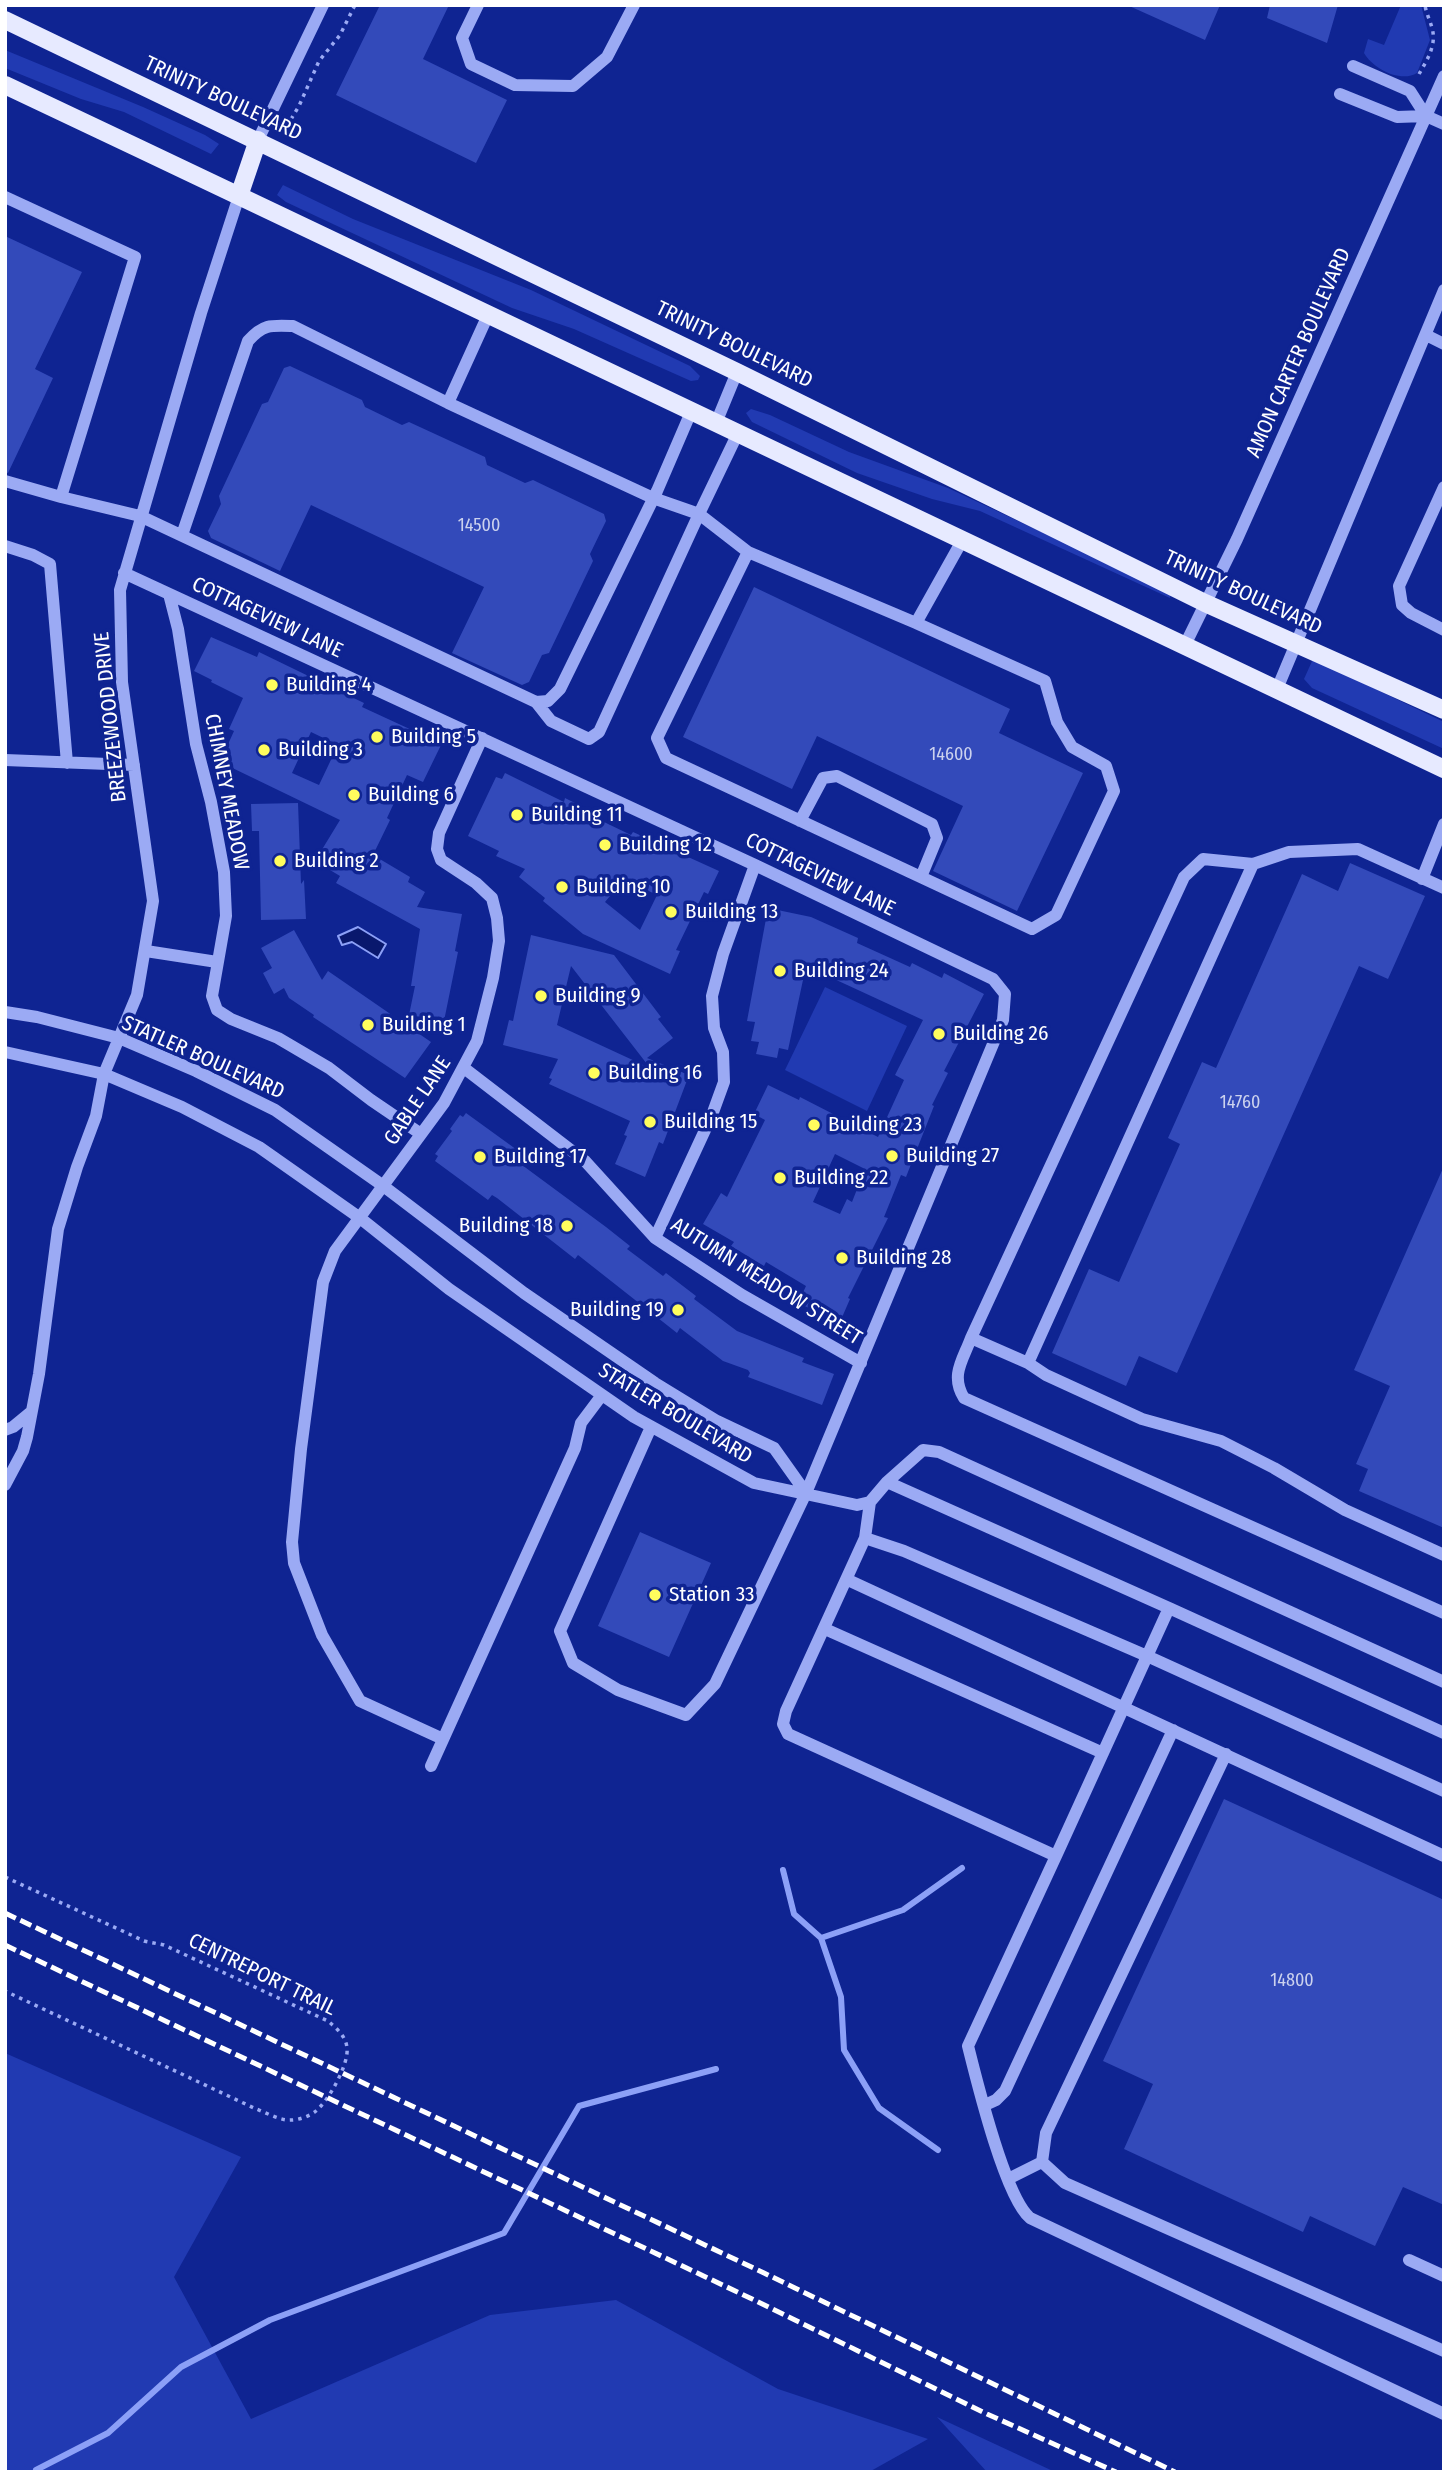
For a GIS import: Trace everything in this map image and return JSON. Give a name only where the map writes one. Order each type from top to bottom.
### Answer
[{"type":"main road","name":"TRINITY BOULEVARD","points":[[5,20],[737,372],[1205,603],[1444,710]]},
{"type":"main road","points":[[5,85],[1444,769]]},
{"type":"main road","points":[[239,195],[258,140]]},
{"type":"street","points":[[258,140],[323,5]]},
{"type":"street","points":[[478,5],[462,38],[471,64],[515,85],[573,86],[607,57],[634,5]]},
{"type":"street","points":[[1353,66],[1410,92],[1426,116]]},
{"type":"street","name":"AMON CARTER BOULEVARD","points":[[1185,645],[1237,539],[1444,76]]},
{"type":"street","points":[[1339,94],[1397,117],[1426,116],[1444,124]]},
{"type":"street","name":"BREEZEWOOD DRIVE","points":[[5,1485],[23,1451],[27,1437],[40,1374],[58,1229],[96,1116],[104,1074],[137,995],[153,901],[122,682],[120,590],[201,313],[239,195]]},
{"type":"street","points":[[5,197],[135,257],[61,497]]},
{"type":"street","points":[[1277,690],[1444,290]]},
{"type":"street","points":[[448,403],[488,314]]},
{"type":"street","points":[[182,534],[248,341],[259,328],[293,326],[448,403],[653,498],[699,514],[748,552],[916,622],[1045,681],[1057,722],[1072,747],[1106,766],[1114,791],[1056,915],[1031,929],[666,758],[657,738],[748,552]]},
{"type":"street","points":[[1426,335],[1444,344]]},
{"type":"street","points":[[716,423],[737,372]]},
{"type":"street","points":[[536,702],[548,701],[560,689],[653,498],[691,412]]},
{"type":"street","points":[[5,481],[140,516],[182,534],[536,702],[551,721],[589,739],[599,732],[737,435]]},
{"type":"street","points":[[1444,487],[1399,586],[1402,605],[1411,613],[1444,629]]},
{"type":"street","points":[[916,622],[963,539]]},
{"type":"street","points":[[5,546],[50,564],[67,763]]},
{"type":"street","name":"COTTAGEVIEW LANE","points":[[124,573],[755,865],[993,979],[1005,994],[1003,1020],[806,1493],[715,1684],[685,1715],[618,1690],[573,1663],[561,1631],[651,1427]]},
{"type":"street","name":"CHIMNEY MEADOW","points":[[169,594],[178,629],[196,744],[214,813],[224,872],[226,916],[212,996],[217,1010],[231,1019],[278,1038],[329,1068],[421,1134]]},
{"type":"street","name":"GABLE LANE","points":[[443,1739],[360,1701],[322,1634],[293,1563],[292,1542],[323,1282],[335,1251],[444,1103],[464,1068],[477,1041],[493,978],[499,941],[498,918],[492,898],[441,860],[437,849],[439,832],[482,738]]},
{"type":"street","points":[[5,760],[134,765]]},
{"type":"street","points":[[800,821],[823,778],[837,776],[932,824],[936,838],[921,877]]},
{"type":"street","points":[[1422,879],[1444,824]]},
{"type":"street","points":[[1444,888],[1358,849],[1289,852],[1253,864],[1203,859],[1184,877],[971,1338],[956,1377],[964,1398],[1444,1613]]},
{"type":"street","points":[[1028,1363],[1253,864]]},
{"type":"street","points":[[655,1237],[712,1115],[724,1082],[723,1052],[714,1028],[712,996],[723,954],[755,865]]},
{"type":"street","points":[[146,951],[217,962]]},
{"type":"street","name":"STATLER BOULEVARD","points":[[5,1012],[37,1017],[119,1038],[196,1071],[275,1110],[382,1185],[514,1286],[654,1383],[717,1421],[774,1448],[806,1493]]},
{"type":"street","name":"STATLER BOULEVARD","points":[[5,1052],[104,1074],[182,1107],[259,1147],[360,1218],[449,1289],[651,1427],[754,1483],[806,1493]]},
{"type":"street","name":"AUTUMN MEADOW STREET","points":[[464,1068],[586,1161],[655,1237],[742,1295],[860,1363]]},
{"type":"street","points":[[971,1338],[1142,1419],[1221,1441],[1274,1468],[1345,1510],[1444,1555]]},
{"type":"street","points":[[431,1766],[575,1448],[581,1423],[602,1395]]},
{"type":"street","points":[[5,1430],[30,1413]]},
{"type":"street","points":[[1056,1856],[789,1734],[783,1724],[786,1711],[865,1538],[870,1502],[887,1482],[923,1450],[939,1452],[1444,1682]]},
{"type":"street","points":[[887,1482],[1444,1733]]},
{"type":"street","points":[[806,1493],[857,1505],[870,1502]]},
{"type":"street","points":[[865,1538],[904,1551],[1147,1657],[1444,1791]]},
{"type":"street","points":[[848,1580],[1444,1856]]},
{"type":"street","points":[[1169,1608],[968,2046],[1008,2179],[1018,2205],[1030,2218],[1444,2414]]},
{"type":"street","points":[[825,1629],[1102,1753]]},
{"type":"street","points":[[985,2105],[996,2100],[1005,2091],[1173,1730]]},
{"type":"street","points":[[1042,2162],[1046,2133],[1226,1755]]},
{"type":"street","points":[[1008,2179],[1042,2162]]},
{"type":"street","points":[[1042,2162],[1065,2183],[1444,2351]]},
{"type":"street","points":[[1409,2260],[1444,2276]]},
{"type":"path","points":[[286,135],[287,126],[319,61],[340,34],[355,5]]},
{"type":"path","points":[[1419,74],[1429,57],[1433,41],[1433,31],[1424,5]]},
{"type":"path","name":"CENTREPORT TRAIL","points":[[5,1877],[144,1941],[164,1945],[328,2021],[341,2032],[347,2045],[346,2061],[333,2089],[316,2111],[303,2118],[288,2121],[254,2108],[5,1991]]},
{"type":"shaded area","points":[[1401,5],[1421,5],[1430,40],[1417,73],[1410,76],[1388,73],[1364,53],[1368,39],[1384,45]]},
{"type":"shaded area","points":[[5,50],[143,107],[219,144],[211,154],[124,112],[81,99],[5,68]]},
{"type":"shaded area","points":[[283,185],[353,219],[531,290],[690,366],[700,376],[698,380],[691,381],[574,329],[512,308],[286,202],[277,195]]},
{"type":"shaded area","points":[[751,409],[770,415],[849,452],[948,488],[1171,593],[1170,598],[980,511],[932,499],[857,473],[752,422],[746,413]]},
{"type":"shaded area","points":[[1313,659],[1444,722],[1444,749],[1312,688],[1304,679]]},
{"type":"shaded area","points":[[358,927],[386,944],[378,958],[352,942],[342,945],[338,936]]},
{"type":"shaded area","points":[[825,987],[907,1026],[867,1111],[785,1070]]},
{"type":"shaded area","points":[[5,2053],[241,2157],[174,2277],[251,2419],[490,2315],[616,2300],[778,2389],[928,2439],[869,2472],[5,2472]]},
{"type":"shaded area","points":[[937,2417],[1055,2472],[987,2472]]},
{"type":"building","points":[[380,5],[449,5],[423,59],[507,100],[476,163],[336,95]]},
{"type":"building","points":[[1127,5],[1220,5],[1205,40]]},
{"type":"building","points":[[1270,5],[1338,5],[1327,43],[1267,18]]},
{"type":"building","points":[[5,236],[82,272],[35,369],[53,378],[8,473],[5,472]]},
{"type":"building","points":[[290,366],[362,400],[365,407],[402,425],[409,422],[485,457],[487,465],[525,483],[533,480],[604,514],[606,521],[590,554],[593,561],[549,653],[542,655],[529,682],[522,685],[452,653],[484,587],[311,505],[280,571],[211,538],[208,531],[221,504],[219,496],[262,404],[268,402],[284,368]]},
{"type":"building","points":[[754,587],[1010,709],[999,733],[1083,773],[1017,911],[933,871],[963,806],[817,736],[792,789],[683,737]]},
{"type":"building","points":[[211,637],[257,657],[259,652],[364,703],[362,707],[414,731],[415,728],[430,735],[428,739],[441,745],[423,782],[407,775],[373,855],[410,877],[408,882],[425,892],[417,907],[462,914],[455,951],[458,952],[444,1021],[409,1015],[415,986],[411,986],[420,929],[336,883],[340,876],[315,861],[340,820],[220,762],[234,731],[229,729],[243,698],[194,671]],"holes":[[[311,732],[338,745],[319,785],[292,773]]]},
{"type":"building","points":[[505,773],[564,802],[565,798],[579,805],[577,809],[631,835],[633,832],[719,871],[708,894],[704,892],[676,950],[680,951],[670,974],[583,934],[519,877],[525,869],[496,856],[499,851],[468,836],[496,777],[502,779]],"holes":[[[624,879],[657,895],[640,930],[605,902]]]},
{"type":"building","name":"Building 2","points":[[298,803],[301,884],[304,880],[306,919],[261,920],[259,831],[252,831],[251,804]]},
{"type":"building","points":[[1350,863],[1425,896],[1388,979],[1359,966],[1177,1373],[1139,1356],[1126,1386],[1052,1353],[1089,1269],[1119,1282],[1180,1144],[1168,1138],[1202,1062],[1216,1068],[1302,874],[1338,891]]},
{"type":"building","points":[[768,908],[811,917],[858,938],[857,943],[910,967],[912,963],[942,978],[944,973],[984,994],[944,1071],[948,1073],[932,1105],[934,1106],[906,1177],[901,1175],[884,1217],[888,1218],[848,1298],[850,1299],[840,1322],[798,1303],[806,1286],[766,1262],[764,1266],[731,1246],[734,1242],[703,1224],[721,1193],[727,1197],[765,1120],[754,1114],[768,1085],[799,1100],[800,1097],[878,1137],[904,1080],[895,1075],[923,1020],[806,966],[788,1050],[779,1048],[777,1058],[756,1054],[759,1042],[751,1041],[755,1022],[747,1021]],"holes":[[[835,1154],[865,1169],[852,1202],[847,1199],[840,1214],[813,1202]]]},
{"type":"building","name":"Building 1","points":[[294,930],[322,980],[328,971],[431,1042],[405,1078],[313,1017],[314,1015],[289,998],[284,988],[274,994],[263,973],[272,968],[261,948]]},
{"type":"building","points":[[531,935],[614,955],[661,1017],[658,1019],[673,1038],[647,1058],[689,1075],[663,1144],[659,1142],[645,1177],[615,1164],[627,1136],[624,1135],[630,1121],[549,1084],[558,1059],[503,1045],[509,1020],[513,1021]],"holes":[[[571,966],[650,1068],[557,1025]]]},
{"type":"building","points":[[466,1113],[524,1155],[521,1158],[525,1160],[522,1165],[630,1246],[627,1249],[663,1276],[666,1273],[696,1296],[694,1299],[737,1331],[804,1358],[802,1362],[834,1374],[822,1405],[748,1377],[748,1370],[723,1361],[680,1328],[677,1333],[578,1255],[575,1259],[497,1198],[492,1195],[488,1200],[435,1161],[438,1156],[435,1154],[452,1131],[450,1129],[460,1115],[463,1117]]},
{"type":"building","points":[[1444,1166],[1444,1528],[1359,1491],[1368,1469],[1356,1464],[1390,1386],[1354,1370]]},
{"type":"building","name":"Station 33","points":[[640,1532],[711,1563],[669,1657],[598,1626]]},
{"type":"building","points":[[1224,1799],[1444,1900],[1444,2205],[1403,2187],[1375,2246],[1310,2216],[1303,2232],[1124,2149],[1153,2084],[1103,2061]]},
{"type":"waterway","points":[[821,1938],[903,1910],[962,1868]]},
{"type":"waterway","points":[[783,1870],[794,1914],[821,1938],[841,1997],[844,2050],[879,2108],[938,2150]]},
{"type":"waterway","points":[[37,2472],[36,2470],[108,2433],[181,2367],[270,2320],[504,2233],[579,2106],[716,2069]]},
{"type":"railway","points":[[5,1913],[764,2273],[1175,2472]]},
{"type":"railway","points":[[5,1945],[750,2298],[987,2414],[1116,2472]]},
{"type":"place","name":"Building 4","points":[[272,685]]},
{"type":"place","name":"Building 5","points":[[377,737]]},
{"type":"place","name":"Building 3","points":[[264,750]]},
{"type":"place","name":"Building 6","points":[[354,795]]},
{"type":"place","name":"Building 11","points":[[517,815]]},
{"type":"place","name":"Building 12","points":[[605,845]]},
{"type":"place","name":"Building 2","points":[[280,861]]},
{"type":"place","name":"Building 10","points":[[562,887]]},
{"type":"place","name":"Building 13","points":[[671,912]]},
{"type":"place","name":"Building 24","points":[[780,971]]},
{"type":"place","name":"Building 9","points":[[541,996]]},
{"type":"place","name":"Building 1","points":[[368,1025]]},
{"type":"place","name":"Building 26","points":[[939,1034]]},
{"type":"place","name":"Building 16","points":[[594,1073]]},
{"type":"place","name":"Building 15","points":[[650,1122]]},
{"type":"place","name":"Building 23","points":[[814,1125]]},
{"type":"place","name":"Building 27","points":[[892,1156]]},
{"type":"place","name":"Building 17","points":[[480,1157]]},
{"type":"place","name":"Building 22","points":[[780,1178]]},
{"type":"place","name":"Building 18","points":[[567,1226]]},
{"type":"place","name":"Building 28","points":[[842,1258]]},
{"type":"place","name":"Building 19","points":[[678,1310]]},
{"type":"place","name":"Station 33","points":[[655,1595]]}]
